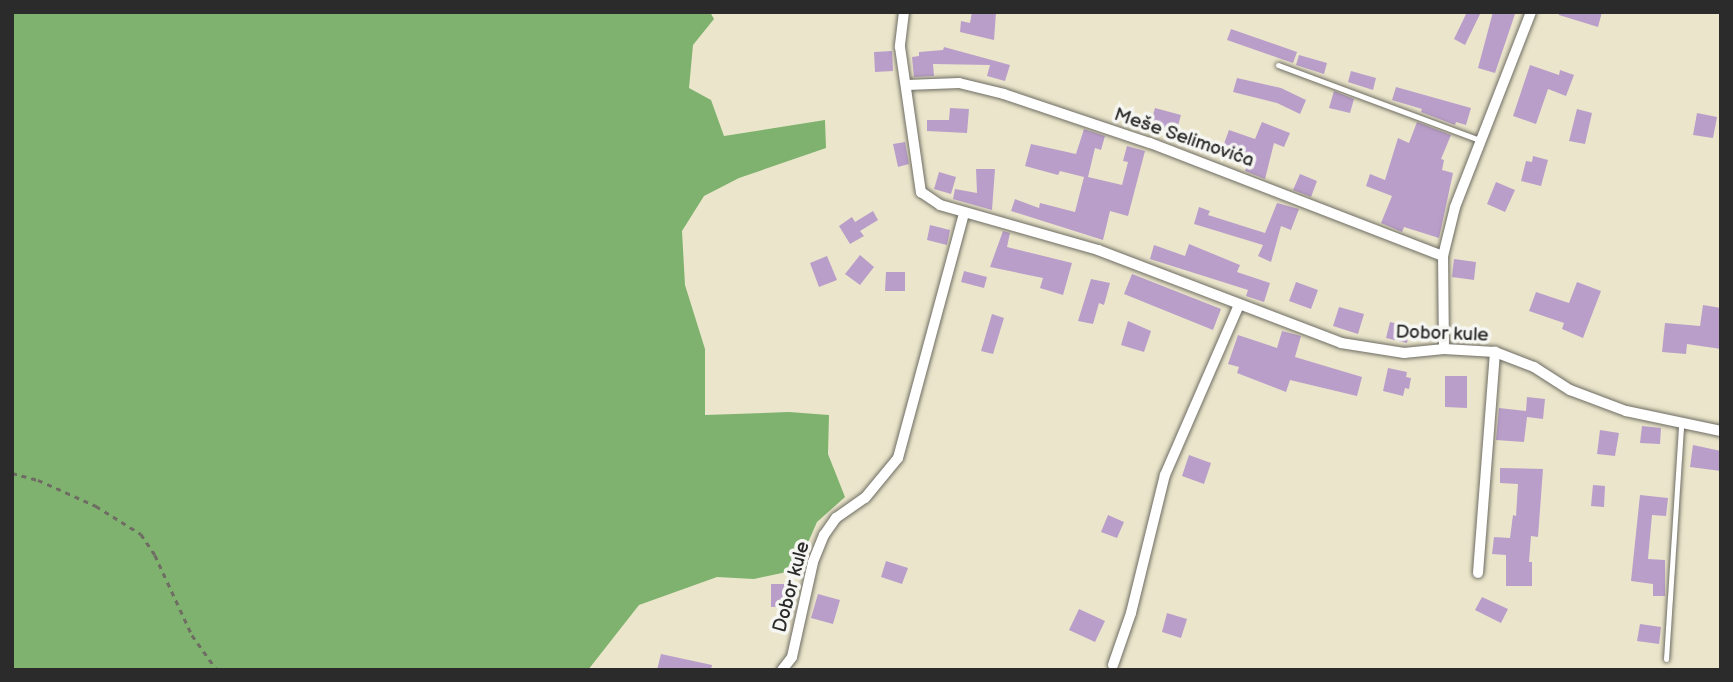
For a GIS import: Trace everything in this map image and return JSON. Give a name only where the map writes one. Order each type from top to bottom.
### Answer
[{"type":"street","name":"Dobor kule","points":[[904,12],[900,47],[921,192],[940,205],[1098,250],[1341,343],[1404,353],[1444,349],[1495,352],[1534,367],[1581,394],[1626,411],[1721,431]]},
{"type":"street","points":[[1444,349],[1443,256],[1455,207],[1531,12]]},
{"type":"street","name":"Meše Selimovića","points":[[907,85],[959,83],[1004,94],[1150,143],[1443,256]]},
{"type":"street","name":"Dobor kule","points":[[782,670],[792,657],[813,562],[824,535],[836,518],[865,498],[898,458],[964,213]]},
{"type":"street","points":[[1113,665],[1131,613],[1142,556],[1165,475],[1238,305]]},
{"type":"street","points":[[1478,573],[1495,352]]},
{"type":"lane","points":[[1278,65],[1480,140]]},
{"type":"lane","points":[[1666,659],[1682,424]]},
{"type":"path","points":[[12,473],[38,480],[96,506],[141,534],[155,555],[192,635],[218,670]]},
{"type":"green space","points":[[12,12],[710,12],[714,19],[693,45],[689,88],[711,100],[724,136],[825,120],[826,148],[739,178],[704,196],[682,231],[685,285],[705,349],[705,415],[789,412],[829,415],[828,454],[845,497],[817,522],[796,570],[754,579],[717,577],[639,605],[588,670],[12,670]]},
{"type":"building","points":[[972,12],[996,12],[994,40],[960,32],[961,21],[970,23]]},
{"type":"building","points":[[1467,12],[1481,12],[1465,45],[1454,39]]},
{"type":"building","points":[[1493,12],[1515,14],[1495,73],[1478,68]]},
{"type":"building","points":[[1559,12],[1602,12],[1598,27],[1559,15]]},
{"type":"building","points":[[1231,29],[1297,52],[1293,63],[1227,40]]},
{"type":"building","points":[[944,47],[1010,65],[1005,81],[987,76],[990,65],[933,64],[934,76],[914,77],[912,57],[919,56],[919,52],[943,50]]},
{"type":"building","points":[[892,51],[893,71],[875,72],[874,52]]},
{"type":"building","points":[[1299,55],[1327,63],[1324,74],[1296,65]]},
{"type":"building","points":[[1530,65],[1559,75],[1560,70],[1574,75],[1566,96],[1548,89],[1536,124],[1513,116]]},
{"type":"building","points":[[1351,71],[1376,78],[1373,90],[1348,82]]},
{"type":"building","points":[[1237,78],[1281,88],[1306,100],[1300,114],[1277,103],[1233,92]]},
{"type":"building","points":[[1396,87],[1471,108],[1466,125],[1456,122],[1455,125],[1421,112],[1422,109],[1392,100]]},
{"type":"building","points":[[1334,91],[1354,99],[1350,113],[1329,108]]},
{"type":"building","points":[[950,108],[969,109],[967,133],[927,131],[927,120],[949,120]]},
{"type":"building","points":[[1155,108],[1181,115],[1175,136],[1149,129]]},
{"type":"building","points":[[1577,109],[1592,113],[1585,144],[1569,141]]},
{"type":"building","points":[[1697,113],[1717,117],[1713,138],[1693,135]]},
{"type":"building","points":[[1262,122],[1290,133],[1284,147],[1274,143],[1265,179],[1245,171],[1248,161],[1221,152],[1229,130],[1255,139]]},
{"type":"building","points":[[1417,122],[1451,135],[1441,159],[1444,160],[1442,170],[1453,173],[1439,238],[1404,227],[1402,232],[1381,223],[1392,196],[1366,186],[1370,174],[1385,180],[1398,138],[1409,143]]},
{"type":"building","points":[[1084,129],[1105,136],[1101,150],[1095,148],[1088,177],[1122,185],[1128,162],[1123,161],[1127,146],[1145,151],[1128,216],[1110,211],[1103,240],[1011,211],[1015,199],[1039,208],[1040,203],[1075,212],[1084,177],[1060,171],[1058,175],[1025,166],[1031,144],[1076,154]]},
{"type":"building","points":[[905,142],[909,164],[898,167],[893,144]]},
{"type":"building","points":[[1533,156],[1548,160],[1541,186],[1521,181],[1526,161],[1532,162]]},
{"type":"building","points":[[976,169],[995,169],[992,210],[953,199],[955,189],[977,193]]},
{"type":"building","points":[[939,172],[956,177],[951,194],[934,189]]},
{"type":"building","points":[[1300,174],[1317,181],[1311,197],[1293,190]]},
{"type":"building","points":[[1496,182],[1515,190],[1505,212],[1487,204]]},
{"type":"building","points":[[1277,203],[1299,209],[1291,230],[1281,226],[1271,262],[1258,256],[1263,245],[1194,224],[1199,207],[1210,211],[1208,215],[1265,233]]},
{"type":"building","points":[[873,211],[878,220],[860,231],[864,236],[850,244],[839,226],[852,217],[855,222]]},
{"type":"building","points":[[930,225],[950,230],[947,245],[927,240]]},
{"type":"building","points":[[1003,231],[1010,233],[1007,247],[1072,263],[1063,295],[1040,288],[1043,278],[990,267]]},
{"type":"building","points":[[1189,244],[1240,265],[1237,272],[1270,283],[1264,302],[1246,296],[1248,290],[1150,259],[1154,245],[1185,256]]},
{"type":"building","points":[[860,255],[874,267],[860,285],[845,274]]},
{"type":"building","points":[[827,256],[837,280],[819,287],[810,263]]},
{"type":"building","points":[[1454,259],[1476,262],[1474,280],[1452,277]]},
{"type":"building","points":[[964,271],[987,277],[984,288],[961,282]]},
{"type":"building","points":[[886,272],[905,272],[905,291],[885,291]]},
{"type":"building","points":[[1132,274],[1221,309],[1213,330],[1124,294]]},
{"type":"building","points":[[1091,279],[1110,283],[1104,305],[1099,303],[1093,324],[1078,321]]},
{"type":"building","points":[[1296,282],[1318,290],[1311,309],[1289,301]]},
{"type":"building","points":[[1577,282],[1601,291],[1583,338],[1562,329],[1564,323],[1529,311],[1536,292],[1569,303]]},
{"type":"building","points":[[1703,305],[1721,308],[1721,349],[1687,344],[1686,354],[1662,352],[1665,323],[1700,326]]},
{"type":"building","points":[[1339,307],[1364,314],[1358,334],[1333,326]]},
{"type":"building","points":[[992,314],[1004,318],[993,354],[981,351]]},
{"type":"building","points":[[1128,321],[1151,331],[1144,352],[1121,345]]},
{"type":"building","points":[[1390,322],[1410,327],[1407,343],[1386,338]]},
{"type":"building","points":[[1282,331],[1301,336],[1295,357],[1362,377],[1357,396],[1290,380],[1286,392],[1237,373],[1239,367],[1228,364],[1238,335],[1277,348]]},
{"type":"building","points":[[1388,368],[1407,372],[1406,377],[1411,378],[1409,389],[1405,388],[1403,396],[1383,391]]},
{"type":"building","points":[[1445,376],[1467,376],[1467,408],[1445,407]]},
{"type":"building","points":[[1527,397],[1545,399],[1543,419],[1527,417],[1524,442],[1496,440],[1499,408],[1526,411]]},
{"type":"building","points":[[1642,426],[1661,428],[1660,444],[1640,443]]},
{"type":"building","points":[[1600,430],[1619,433],[1615,456],[1597,454]]},
{"type":"building","points":[[1693,445],[1721,451],[1721,471],[1690,467]]},
{"type":"building","points":[[1189,455],[1211,463],[1204,484],[1182,476]]},
{"type":"building","points":[[1500,468],[1543,469],[1538,537],[1531,536],[1529,562],[1532,562],[1532,586],[1506,586],[1506,555],[1492,554],[1494,537],[1510,538],[1513,515],[1516,516],[1518,484],[1500,483]]},
{"type":"building","points":[[1593,485],[1605,486],[1604,507],[1591,506]]},
{"type":"building","points":[[1640,495],[1668,498],[1666,516],[1652,515],[1648,559],[1665,560],[1665,596],[1653,596],[1653,584],[1631,581]]},
{"type":"building","points":[[1108,515],[1124,522],[1117,538],[1101,532]]},
{"type":"building","points":[[886,561],[908,568],[902,584],[881,577]]},
{"type":"building","points":[[771,584],[791,584],[792,606],[771,607]]},
{"type":"building","points":[[818,594],[840,600],[833,624],[811,618]]},
{"type":"building","points":[[1482,597],[1508,609],[1501,623],[1475,610]]},
{"type":"building","points":[[1079,609],[1105,621],[1095,642],[1069,630]]},
{"type":"building","points":[[1167,613],[1187,619],[1181,638],[1162,632]]},
{"type":"building","points":[[1640,624],[1661,627],[1659,644],[1637,641]]},
{"type":"building","points":[[661,654],[712,665],[711,670],[657,670]]}]
